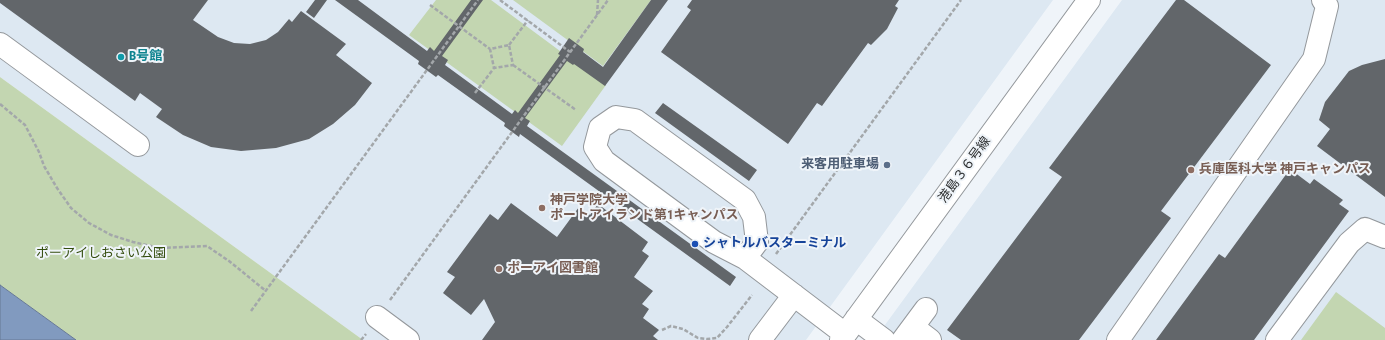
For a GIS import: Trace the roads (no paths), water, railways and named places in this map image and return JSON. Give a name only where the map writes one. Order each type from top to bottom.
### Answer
[{"type":"street","name":"港島３６号線","points":[[847,331],[1089,0]]},
{"type":"street","points":[[1118,340],[1314,58],[1327,6],[1323,0]]},
{"type":"street","points":[[0,44],[138,145]]},
{"type":"street","points":[[745,258],[757,242],[754,217],[745,200],[635,120],[616,118],[600,128],[595,147],[604,161],[714,242],[745,258],[794,295],[847,331],[884,340]]},
{"type":"street","points":[[1277,340],[1349,243],[1365,229],[1385,237]]},
{"type":"street","points":[[760,340],[794,295]]},
{"type":"street","points":[[926,309],[908,334],[930,340]]},
{"type":"street","points":[[377,317],[408,340]]},
{"type":"water","points":[[0,285],[76,340],[0,340]]},
{"type":"place","name":"B号館","points":[[121,57]]},
{"type":"place","name":"来客用駐車場","points":[[887,165]]},
{"type":"place","name":"兵庫医科大学 神戸キャンパス","points":[[1191,170]]},
{"type":"place","name":"神戸学院大学 ポートアイランド第1キャンパス","points":[[542,208]]},
{"type":"place","name":"シャトルバスターミナル","points":[[695,244]]},
{"type":"place","name":"ポーアイ図書館","points":[[499,269]]},
{"type":"park label","name":"ポーアイしおさい公園","points":[[101,254]]}]
